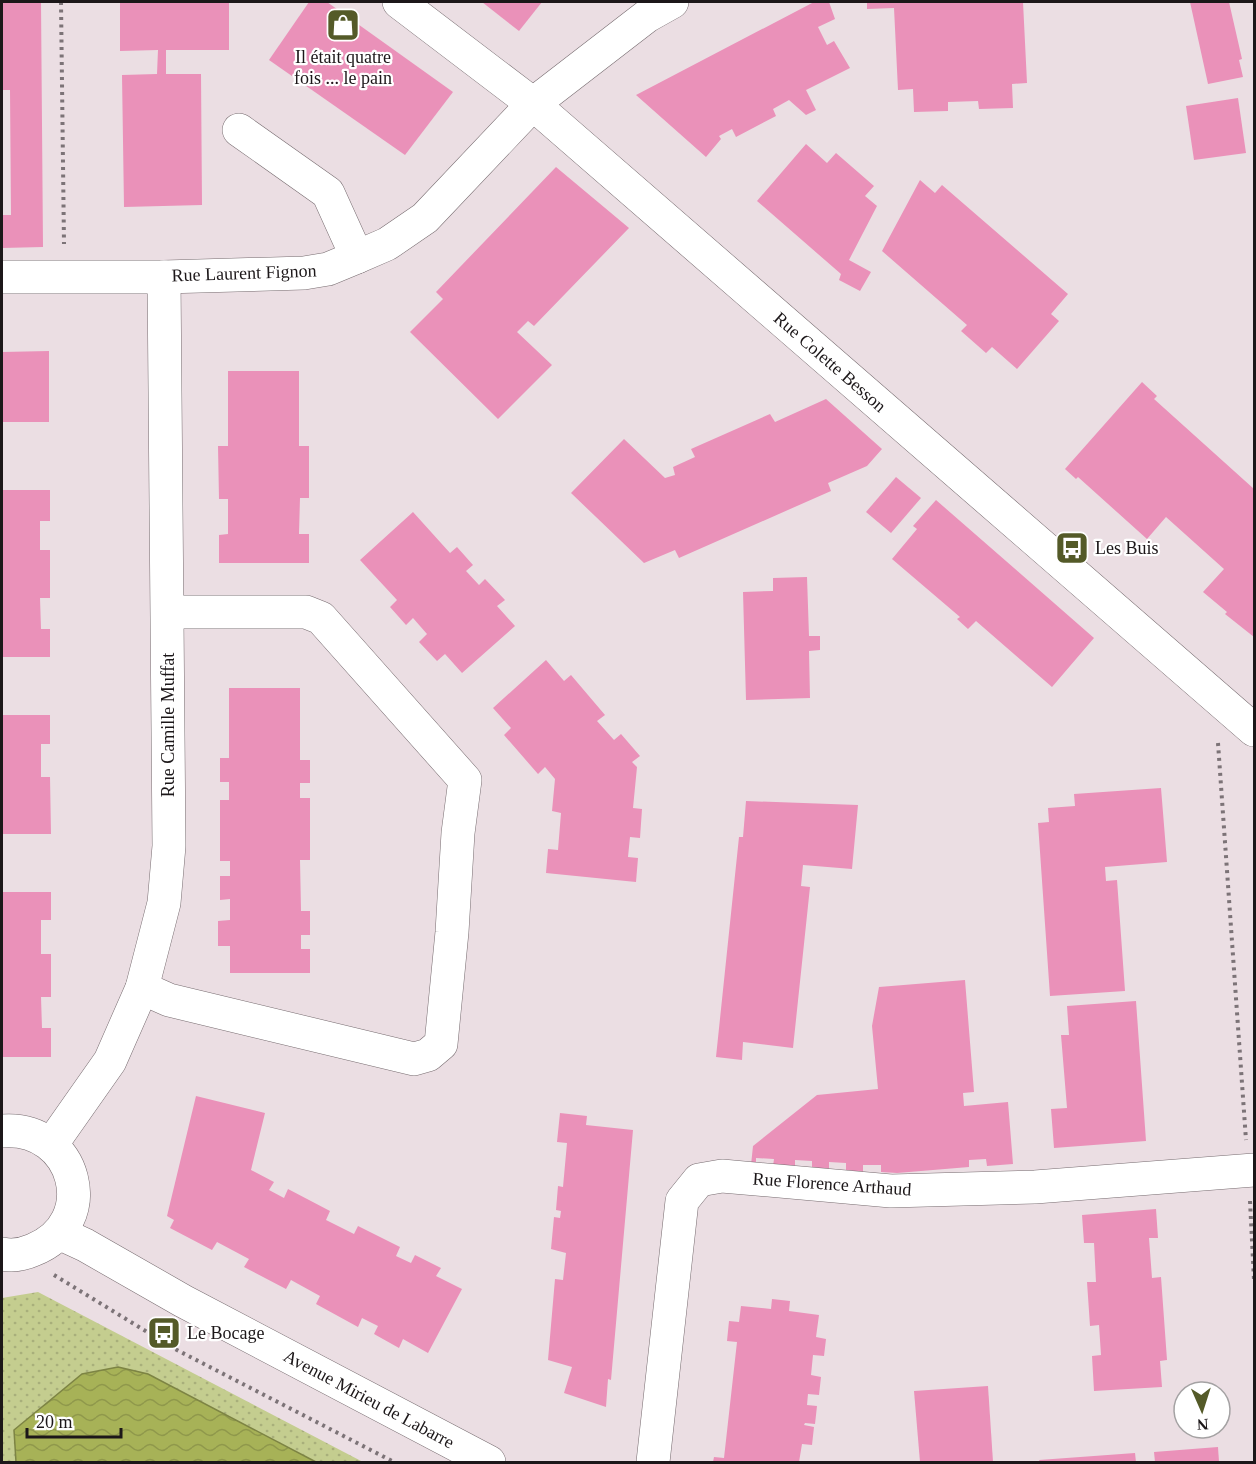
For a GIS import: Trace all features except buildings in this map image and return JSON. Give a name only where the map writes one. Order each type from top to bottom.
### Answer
[{"type":"street","name":"Rue Colette Besson","points":[[399,2],[533,104],[1254,730]]},
{"type":"street","name":"Rue Laurent Fignon","points":[[2,277],[164,277],[304,273],[328,269],[387,244],[425,218],[533,104],[647,16],[672,2]]},
{"type":"street","points":[[239,130],[328,193],[357,257]]},
{"type":"street","name":"Rue Camille Muffat","points":[[51,1145],[110,1061],[142,988],[164,903],[169,846],[164,277]]},
{"type":"street","points":[[142,988],[169,1000],[414,1059],[428,1055],[441,1044],[452,932],[458,833],[465,780],[321,618],[306,612],[168,612]]},
{"type":"street","points":[[2,1131],[26,1132],[51,1145],[64,1159],[72,1177],[74,1196],[69,1216],[59,1233],[45,1246],[26,1253],[2,1254]]},
{"type":"street","name":"Rue Florence Arthaud","points":[[652,1462],[682,1201],[699,1180],[722,1176],[891,1191],[1067,1185],[1251,1170]]},
{"type":"street","name":"Avenue Mirieu de Labarre","points":[[59,1233],[489,1462]]},
{"type":"path","points":[[61,2],[64,277]]},
{"type":"path","points":[[1218,742],[1251,1170],[1254,1280]]},
{"type":"path","points":[[51,1273],[175,1349],[394,1462]]},
{"type":"shaded area","points":[[38,1292],[363,1462],[2,1462],[2,1298]]},
{"type":"water","points":[[118,1367],[148,1374],[316,1462],[16,1462],[14,1430],[82,1374]]},
{"type":"place","name":"Il était quatre fois ... le pain","points":[[343,25]]},
{"type":"place","name":"Les Buis","points":[[1072,548]]},
{"type":"place","name":"Le Bocage","points":[[164,1333]]}]
